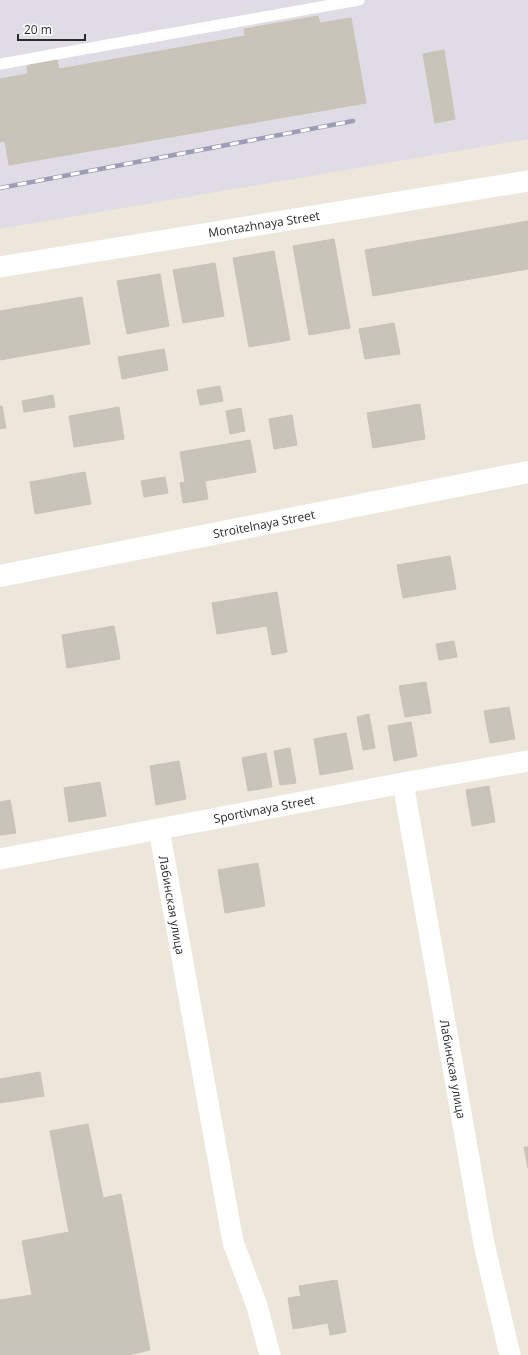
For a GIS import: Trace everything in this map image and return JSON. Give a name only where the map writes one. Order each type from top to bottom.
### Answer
[{"type":"street","name":"Montazhnaya Street","points":[[0,267],[528,181]]},
{"type":"street","name":"Stroitelnaya Street","points":[[0,576],[528,472]]},
{"type":"street","name":"Sportivnaya Street","points":[[0,859],[528,761]]},
{"type":"street","name":"Лабинская улица","points":[[403,783],[484,1244],[510,1355]]},
{"type":"street","name":"Лабинская улица","points":[[159,829],[233,1242],[257,1306],[270,1355]]},
{"type":"lane","points":[[0,64],[359,0]]},
{"type":"shaded area","points":[[0,0],[528,0],[528,139],[0,229]]},
{"type":"building","points":[[318,16],[320,23],[351,18],[366,103],[9,165],[5,141],[0,142],[0,79],[28,74],[27,65],[57,60],[59,69],[245,36],[244,29]]},
{"type":"building","points":[[444,50],[455,119],[435,123],[423,54]]},
{"type":"building","points":[[528,221],[528,269],[373,296],[365,250]]},
{"type":"building","points":[[334,239],[350,328],[309,335],[293,246]]},
{"type":"building","points":[[274,251],[290,340],[249,347],[233,258]]},
{"type":"building","points":[[215,263],[224,316],[183,323],[173,270]]},
{"type":"building","points":[[160,274],[169,326],[127,334],[117,281]]},
{"type":"building","points":[[82,297],[90,344],[0,360],[0,311]]},
{"type":"building","points":[[394,323],[400,354],[365,359],[359,329]]},
{"type":"building","points":[[164,349],[168,370],[122,379],[118,357]]},
{"type":"building","points":[[220,386],[223,401],[200,405],[197,390]]},
{"type":"building","points":[[53,395],[55,407],[24,412],[22,401]]},
{"type":"building","points":[[420,404],[425,439],[373,448],[367,413]]},
{"type":"building","points":[[0,406],[2,406],[6,428],[0,429]]},
{"type":"building","points":[[119,407],[124,439],[74,447],[69,416]]},
{"type":"building","points":[[241,408],[245,431],[230,434],[226,411]]},
{"type":"building","points":[[292,415],[297,445],[274,449],[269,419]]},
{"type":"building","points":[[250,440],[256,472],[205,481],[208,499],[183,503],[180,483],[185,482],[180,452]]},
{"type":"building","points":[[85,472],[91,504],[35,514],[30,482]]},
{"type":"building","points":[[165,477],[168,493],[144,497],[141,481]]},
{"type":"building","points":[[450,556],[456,589],[403,598],[397,565]]},
{"type":"building","points":[[277,592],[287,652],[272,655],[267,626],[217,634],[212,603]]},
{"type":"building","points":[[114,626],[120,659],[67,668],[62,635]]},
{"type":"building","points":[[454,641],[457,657],[439,660],[436,644]]},
{"type":"building","points":[[426,682],[431,713],[405,717],[399,686]]},
{"type":"building","points":[[509,707],[515,739],[490,743],[484,711]]},
{"type":"building","points":[[369,714],[375,748],[363,750],[357,717]]},
{"type":"building","points":[[411,722],[417,756],[394,761],[388,726]]},
{"type":"building","points":[[346,733],[353,769],[320,775],[314,739]]},
{"type":"building","points":[[290,748],[296,783],[280,785],[274,751]]},
{"type":"building","points":[[266,753],[272,787],[248,791],[242,758]]},
{"type":"building","points":[[179,761],[186,799],[156,805],[150,766]]},
{"type":"building","points":[[100,782],[106,816],[69,822],[64,788]]},
{"type":"building","points":[[489,786],[495,822],[472,826],[466,790]]},
{"type":"building","points":[[10,800],[16,833],[0,835],[0,802]]},
{"type":"building","points":[[258,863],[265,906],[225,913],[218,870]]},
{"type":"building","points":[[40,1072],[44,1096],[0,1103],[0,1079]]},
{"type":"building","points":[[88,1124],[103,1198],[121,1194],[150,1350],[128,1355],[0,1355],[0,1300],[32,1295],[22,1241],[69,1232],[50,1131]]},
{"type":"building","points":[[524,1147],[528,1147],[528,1168]]},
{"type":"building","points":[[337,1280],[346,1332],[330,1335],[328,1323],[293,1329],[288,1298],[301,1296],[299,1286]]},
{"type":"railway","points":[[0,188],[353,121]]}]
